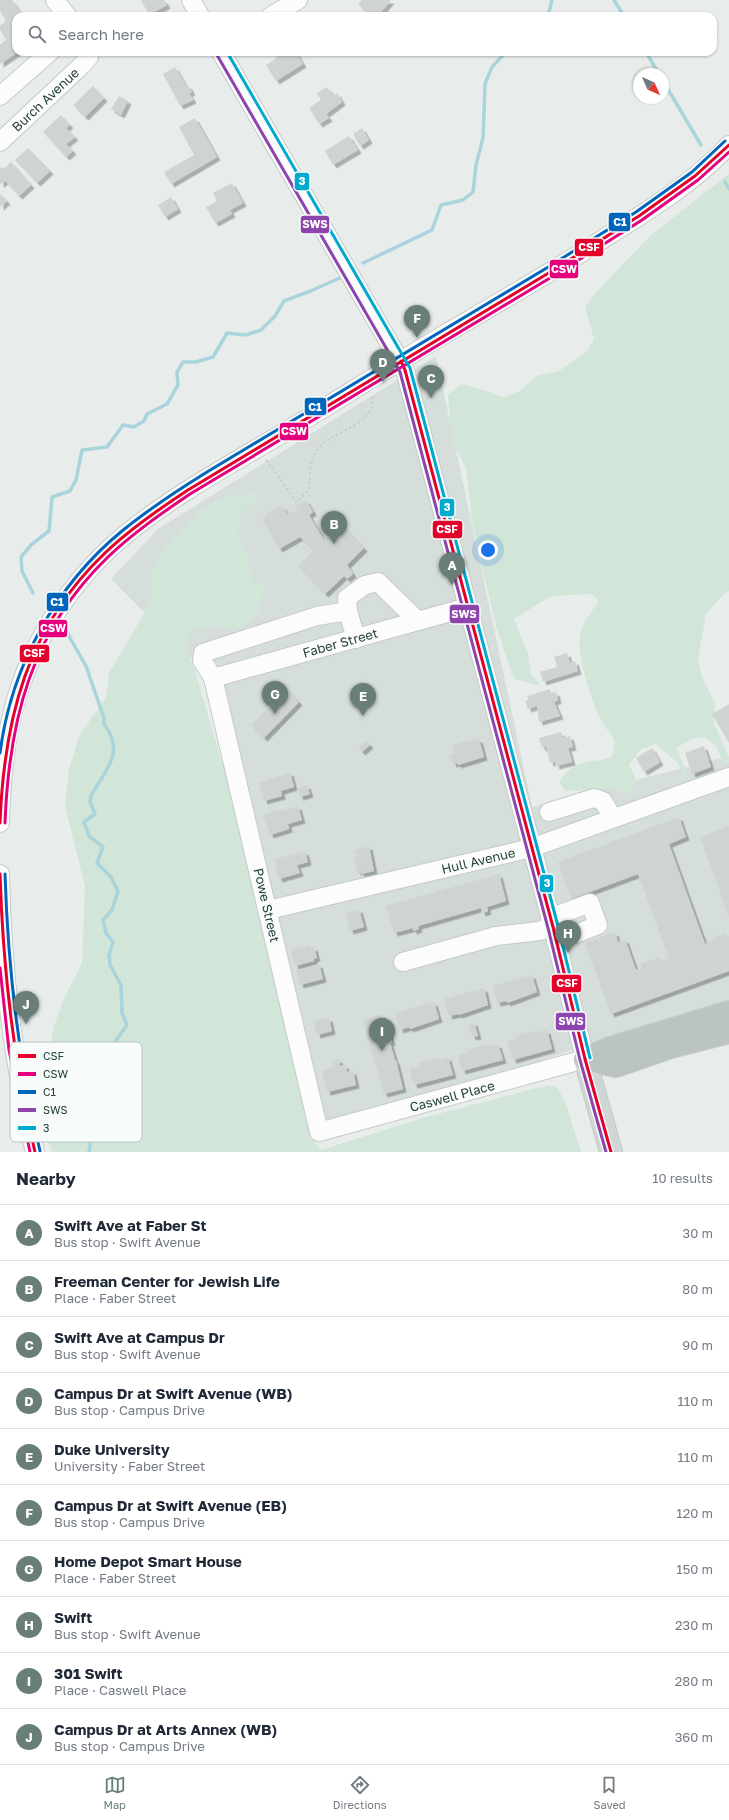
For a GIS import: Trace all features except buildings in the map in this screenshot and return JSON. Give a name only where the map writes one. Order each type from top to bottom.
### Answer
[{"type":"highway","points":[[585,1059],[610,1048],[729,1012]]},
{"type":"highway","points":[[585,1059],[616,1066],[674,1046],[729,1032]]},
{"type":"main road","points":[[585,1059],[611,1152]]},
{"type":"street","points":[[55,0],[64,12]]},
{"type":"street","points":[[191,0],[198,12]]},
{"type":"street","points":[[278,12],[298,0]]},
{"type":"street","points":[[0,96],[45,56]]},
{"type":"street","name":"Burch Avenue","points":[[0,142],[82,65],[87,56]]},
{"type":"street","points":[[223,56],[405,370],[553,929],[585,1059]]},
{"type":"street","points":[[0,823],[2,780],[9,726],[26,672],[55,616],[92,567],[122,538],[152,515],[401,361],[528,286],[664,200],[697,175],[729,145]]},
{"type":"street","points":[[356,639],[348,611],[347,598],[365,585],[378,582],[418,621]]},
{"type":"street","name":"Faber Street","points":[[213,678],[468,607]]},
{"type":"street","name":"Powe Street","points":[[319,1132],[213,678],[202,660],[203,653],[316,616],[348,611]]},
{"type":"street","name":"Hull Avenue","points":[[268,910],[531,848],[729,777]]},
{"type":"street","points":[[549,812],[594,798],[603,801],[614,818]]},
{"type":"street","points":[[0,874],[1,923],[10,1019],[14,1042]]},
{"type":"street","points":[[403,962],[496,936],[553,929]]},
{"type":"street","name":"Caswell Place","points":[[319,1132],[585,1059]]},
{"type":"street","points":[[33,1142],[35,1152]]},
{"type":"path","points":[[263,456],[297,502],[309,490],[312,459],[316,450],[369,413],[373,404],[371,391]]},
{"type":"shaded area","points":[[436,356],[532,807],[729,756],[729,1005],[639,1027],[282,1149],[257,976],[208,676],[111,579],[158,529]]},
{"type":"green space","points":[[729,174],[729,591],[722,596],[706,614],[698,659],[702,677],[715,703],[714,723],[729,758],[729,763],[723,764],[717,747],[704,737],[692,739],[676,748],[688,774],[683,776],[678,763],[655,744],[640,750],[629,765],[636,779],[630,793],[609,789],[565,791],[559,782],[569,770],[582,763],[605,759],[612,756],[615,741],[596,710],[585,676],[580,653],[579,643],[581,630],[599,601],[591,594],[551,596],[514,619],[528,653],[531,674],[541,686],[514,679],[497,629],[484,576],[472,521],[466,468],[452,442],[448,395],[461,384],[504,397],[520,391],[536,376],[559,371],[588,350],[594,339],[585,307],[600,288],[652,234]]},
{"type":"green space","points":[[263,493],[240,513],[238,532],[247,554],[252,579],[264,588],[257,615],[243,628],[204,626],[192,631],[188,641],[188,650],[246,847],[314,1141],[321,1150],[426,1117],[548,1085],[558,1088],[567,1107],[581,1152],[52,1152],[49,1142],[142,1142],[142,1042],[51,1042],[54,1026],[65,996],[82,963],[85,886],[65,806],[69,769],[80,734],[106,698],[109,673],[151,602],[153,586],[152,571],[162,550],[197,514],[220,498]]},
{"type":"waterway","points":[[549,12],[552,0]]},
{"type":"waterway","points":[[614,0],[622,12]]},
{"type":"waterway","points":[[363,263],[432,230],[441,205],[463,200],[473,192],[476,165],[483,138],[485,84],[492,67],[502,56]]},
{"type":"waterway","points":[[648,56],[655,68]]},
{"type":"waterway","points":[[669,91],[701,145]]},
{"type":"waterway","points":[[725,182],[729,189]]},
{"type":"waterway","points":[[33,593],[22,571],[21,557],[32,544],[49,531],[52,497],[70,491],[76,480],[82,450],[107,447],[123,425],[134,427],[144,421],[147,414],[167,404],[178,385],[177,372],[183,362],[196,362],[213,357],[227,333],[246,335],[261,330],[275,316],[284,301],[340,278]]},
{"type":"waterway","points":[[67,630],[86,666],[104,718],[104,724],[110,734],[113,744],[111,761],[91,796],[90,801],[95,814],[84,822],[89,836],[103,847],[97,863],[111,877],[118,891],[112,910],[103,920],[106,933],[113,942],[109,955],[110,965],[121,985],[122,1013],[127,1025],[115,1042]]},
{"type":"waterway","points":[[89,1152],[91,1142]]},
{"type":"transit line","name":"SWS","points":[[218,56],[400,372],[548,928],[580,1060],[606,1152]]},
{"type":"transit line","name":"3","points":[[229,56],[410,368],[558,926],[590,1058]]},
{"type":"transit line","name":"C1","points":[[0,753],[14,690],[26,659],[40,630],[76,577],[98,553],[122,531],[164,500],[207,472],[545,269],[636,212],[692,172],[725,141]]},
{"type":"transit line","name":"CSF","points":[[0,823],[2,785],[7,747],[14,711],[25,677],[39,644],[56,612],[78,582],[105,553],[124,536],[166,504],[188,490],[547,274],[639,216],[695,176],[729,145]]},
{"type":"transit line","name":"CSW","points":[[5,823],[7,785],[12,748],[19,713],[29,679],[43,647],[60,615],[82,585],[108,557],[158,516],[190,494],[550,278],[642,220],[698,180],[729,152]]},
{"type":"transit line","name":"CSF","points":[[401,361],[405,370],[553,927],[585,1059],[611,1152]]},
{"type":"transit line","name":"CSF","points":[[0,874],[1,909],[10,1014],[14,1042]]},
{"type":"transit line","name":"C1","points":[[5,874],[6,909],[15,1013],[19,1042]]},
{"type":"transit line","name":"CSW","points":[[0,968],[10,1055]]},
{"type":"transit line","name":"CSW","points":[[28,1142],[30,1152]]},
{"type":"transit line","name":"CSF","points":[[33,1142],[35,1152]]},
{"type":"transit line","name":"C1","points":[[38,1142],[40,1151]]},
{"type":"place","name":"Campus Dr at Swift Avenue (EB)","points":[[417,338]]},
{"type":"place","name":"Campus Dr at Swift Avenue (WB)","points":[[383,382]]},
{"type":"place","name":"Swift Ave at Campus Dr","points":[[431,398]]},
{"type":"place","name":"Freeman Center for Jewish Life","points":[[334,544]]},
{"type":"place","name":"Swift Ave at Faber St","points":[[452,585]]},
{"type":"place","name":"Home Depot Smart House","points":[[275,714]]},
{"type":"place","name":"Duke University","points":[[363,716]]},
{"type":"place","name":"Swift","points":[[568,953]]},
{"type":"place","name":"Campus Dr at Arts Annex (WB)","points":[[26,1024]]},
{"type":"place","name":"301 Swift","points":[[382,1051]]}]
